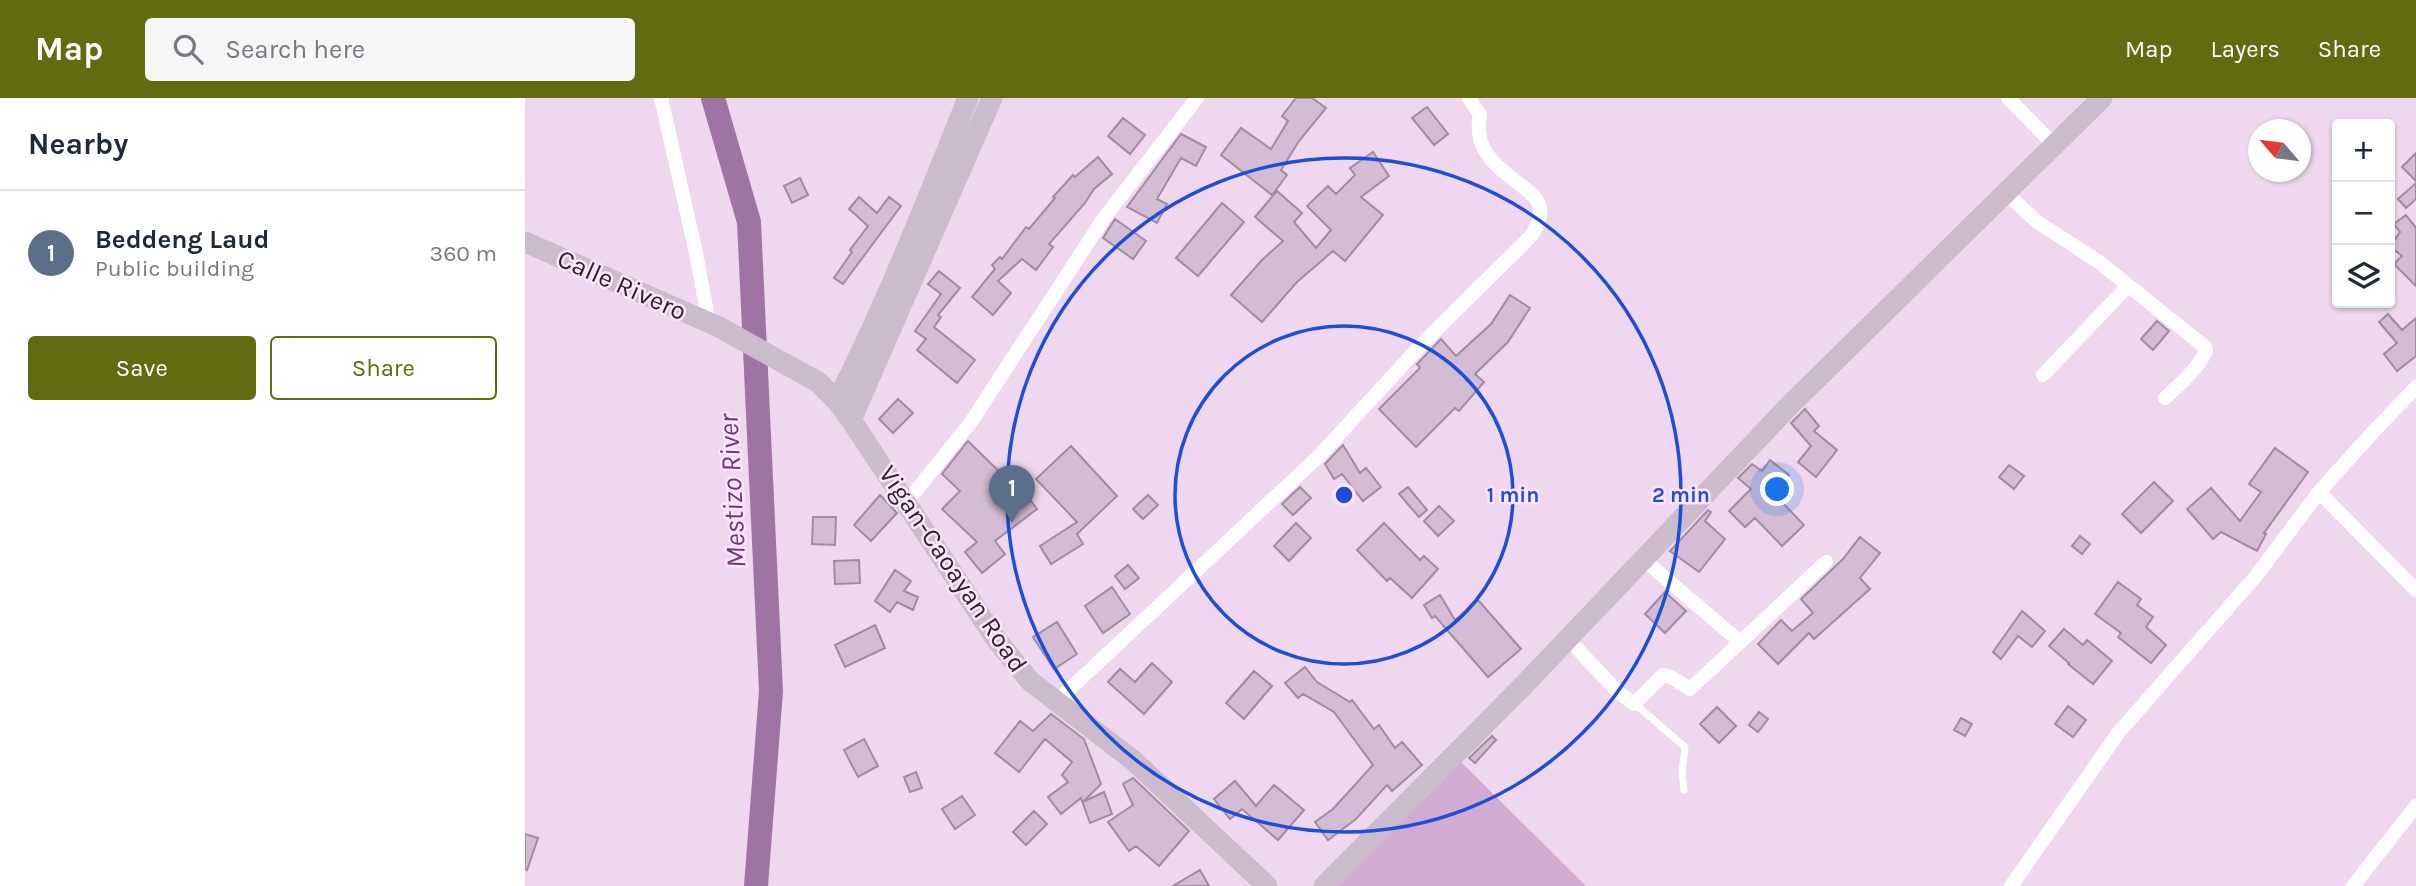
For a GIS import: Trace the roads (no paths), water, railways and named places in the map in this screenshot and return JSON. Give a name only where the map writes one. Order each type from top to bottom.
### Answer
[{"type":"main road","points":[[857,429],[867,363],[968,98]]},
{"type":"main road","points":[[837,401],[867,363],[992,98]]},
{"type":"main road","points":[[1324,886],[1788,407],[2102,98]]},
{"type":"main road","name":"Calle Rivero","points":[[525,242],[714,325],[814,380]]},
{"type":"main road","points":[[814,380],[867,363]]},
{"type":"main road","name":"Vigan-Caoayan Road","points":[[814,380],[837,401],[996,639],[1030,681],[1134,761],[1267,886]]},
{"type":"street","points":[[661,98],[714,325]]},
{"type":"street","points":[[907,502],[971,422],[1104,218],[1197,98]]},
{"type":"street","points":[[1057,701],[1319,456],[1423,343],[1532,235],[1539,219],[1540,207],[1534,195],[1494,163],[1482,149],[1477,130],[1480,115],[1469,98]]},
{"type":"street","points":[[2008,98],[2054,145]]},
{"type":"street","points":[[2006,193],[2036,221],[2090,256],[2205,347],[2206,351],[2200,361],[2165,398]]},
{"type":"street","points":[[2043,375],[2128,286]]},
{"type":"street","points":[[2011,886],[2119,732],[2256,576],[2319,492],[2416,387]]},
{"type":"street","points":[[2319,492],[2416,590]]},
{"type":"street","points":[[1643,559],[1739,641]]},
{"type":"street","points":[[1567,638],[1618,692],[1634,704],[1661,675],[1666,674],[1687,689],[1694,687],[1739,641],[1826,562]]},
{"type":"street","points":[[2353,886],[2416,806]]},
{"type":"lane","points":[[1634,704],[1685,747],[1682,773],[1684,790]]},
{"type":"waterway","name":"Mestizo River","points":[[713,98],[749,222],[771,691],[756,886]]},
{"type":"place","name":"Beddeng Laud","points":[[1012,523]]}]
